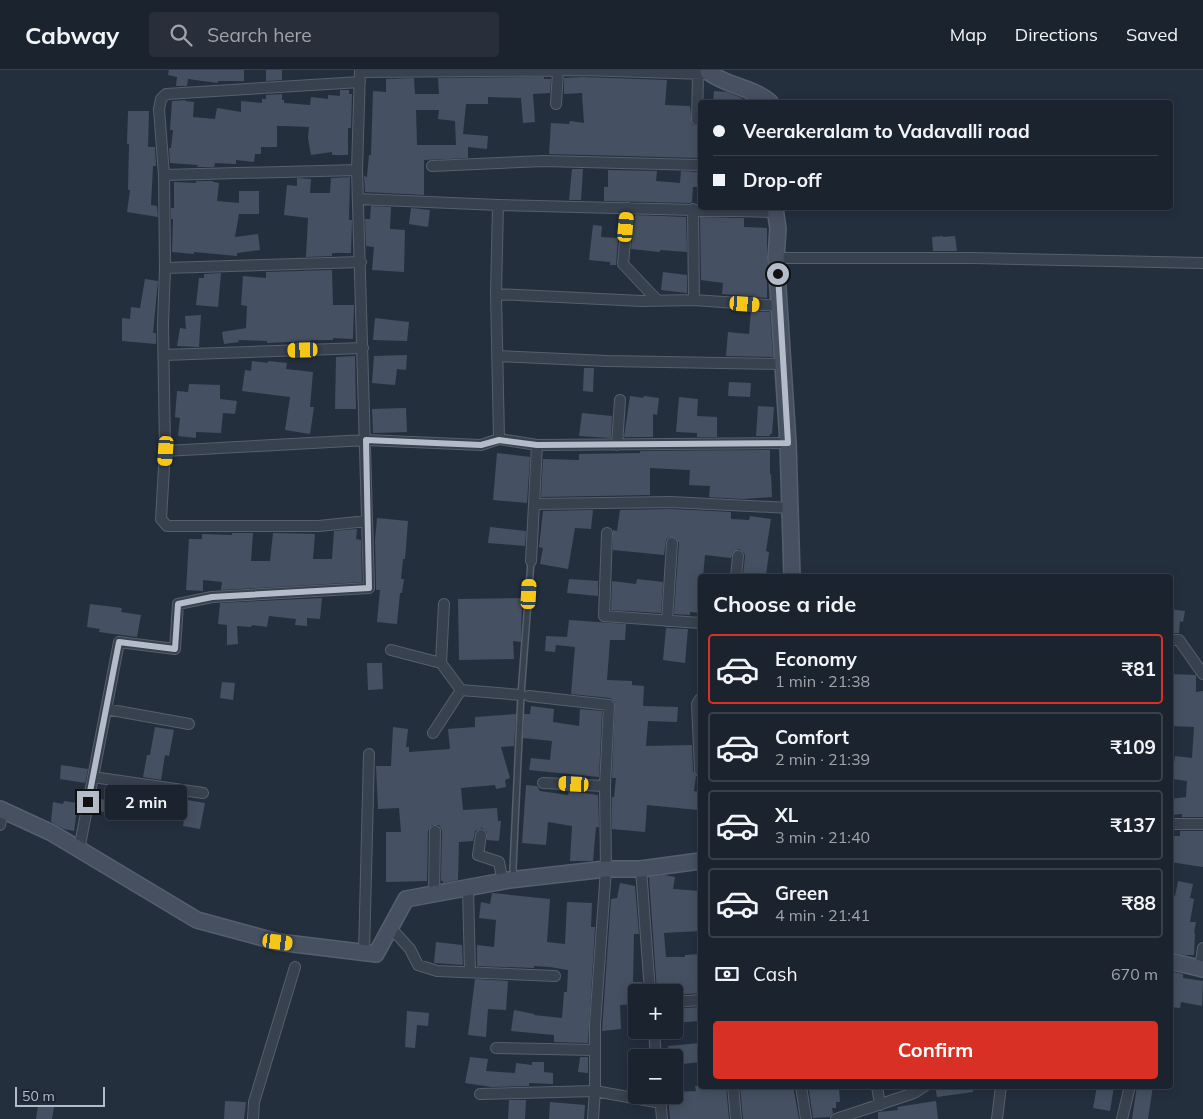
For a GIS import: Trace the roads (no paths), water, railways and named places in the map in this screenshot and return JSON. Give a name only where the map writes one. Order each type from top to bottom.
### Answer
[{"type":"street","points":[[556,104],[558,70]]},
{"type":"street","points":[[368,521],[319,526],[166,526],[161,519],[166,451],[164,175],[159,109],[161,99],[166,94],[360,75],[558,70],[705,72],[719,80],[757,94],[767,100]]},
{"type":"street","points":[[700,100],[705,72]]},
{"type":"street","points":[[79,850],[119,642],[175,649],[178,604],[212,597],[369,588],[357,170],[360,75]]},
{"type":"street","points":[[697,120],[698,114]]},
{"type":"street","points":[[432,166],[544,161],[698,165]]},
{"type":"street","points":[[164,175],[357,170]]},
{"type":"street","points":[[358,199],[498,205],[698,209]]},
{"type":"street","points":[[498,205],[496,294],[499,440]]},
{"type":"street","points":[[628,208],[623,264],[657,300]]},
{"type":"street","points":[[692,209],[694,300]]},
{"type":"street","points":[[775,210],[778,229],[776,258],[784,364],[791,508],[790,558],[792,574]]},
{"type":"street","points":[[776,258],[974,258],[1203,263]]},
{"type":"street","points":[[165,268],[361,262]]},
{"type":"street","points":[[496,294],[694,300],[780,306]]},
{"type":"street","points":[[164,355],[363,348]]},
{"type":"street","points":[[497,356],[607,361],[784,364]]},
{"type":"street","points":[[617,445],[620,400]]},
{"type":"street","points":[[166,451],[366,440],[481,445],[499,440],[537,445],[788,443]]},
{"type":"street","points":[[531,561],[537,445]]},
{"type":"street","points":[[534,504],[671,502],[791,508]]},
{"type":"street","points":[[607,533],[602,614],[605,617],[698,623]]},
{"type":"street","points":[[667,621],[672,543]]},
{"type":"street","points":[[736,574],[738,556]]},
{"type":"street","points":[[441,663],[444,604]]},
{"type":"street","points":[[1173,640],[1179,640],[1203,674]]},
{"type":"street","points":[[392,650],[441,663],[461,690],[609,705],[605,786],[606,869],[595,1025],[594,1119]]},
{"type":"street","points":[[433,733],[461,690]]},
{"type":"street","points":[[698,702],[696,704],[698,737]]},
{"type":"street","points":[[106,709],[189,724]]},
{"type":"street","points":[[364,952],[369,754]]},
{"type":"street","points":[[93,777],[203,793]]},
{"type":"street","points":[[543,783],[605,786]]},
{"type":"street","points":[[1,815],[52,833],[197,920],[278,942],[376,954],[406,899],[509,881],[606,869],[641,869],[698,861]]},
{"type":"street","points":[[1173,824],[1203,824]]},
{"type":"street","points":[[434,894],[435,831]]},
{"type":"street","points":[[481,835],[478,854],[499,862],[509,881]]},
{"type":"street","points":[[641,869],[649,984]]},
{"type":"street","points":[[468,888],[470,972]]},
{"type":"street","points":[[390,928],[410,949],[418,965],[437,971],[555,976]]},
{"type":"street","points":[[1173,962],[1202,968],[1203,948]]},
{"type":"street","points":[[253,1119],[254,1102],[295,967]]},
{"type":"street","points":[[683,1001],[698,1000]]},
{"type":"street","points":[[496,1048],[595,1050]]},
{"type":"street","points":[[733,1089],[736,1119]]},
{"type":"street","points":[[802,1089],[806,1119]]},
{"type":"street","points":[[877,1089],[880,1105]]},
{"type":"street","points":[[836,1119],[914,1093],[920,1089]]},
{"type":"street","points":[[997,1119],[1001,1089]]},
{"type":"street","points":[[1122,1119],[1129,1089]]},
{"type":"street","points":[[480,1094],[595,1091],[628,1095]]},
{"type":"street","points":[[661,1104],[662,1119]]},
{"type":"lane","points":[[509,881],[513,868],[525,696],[531,561]]}]
